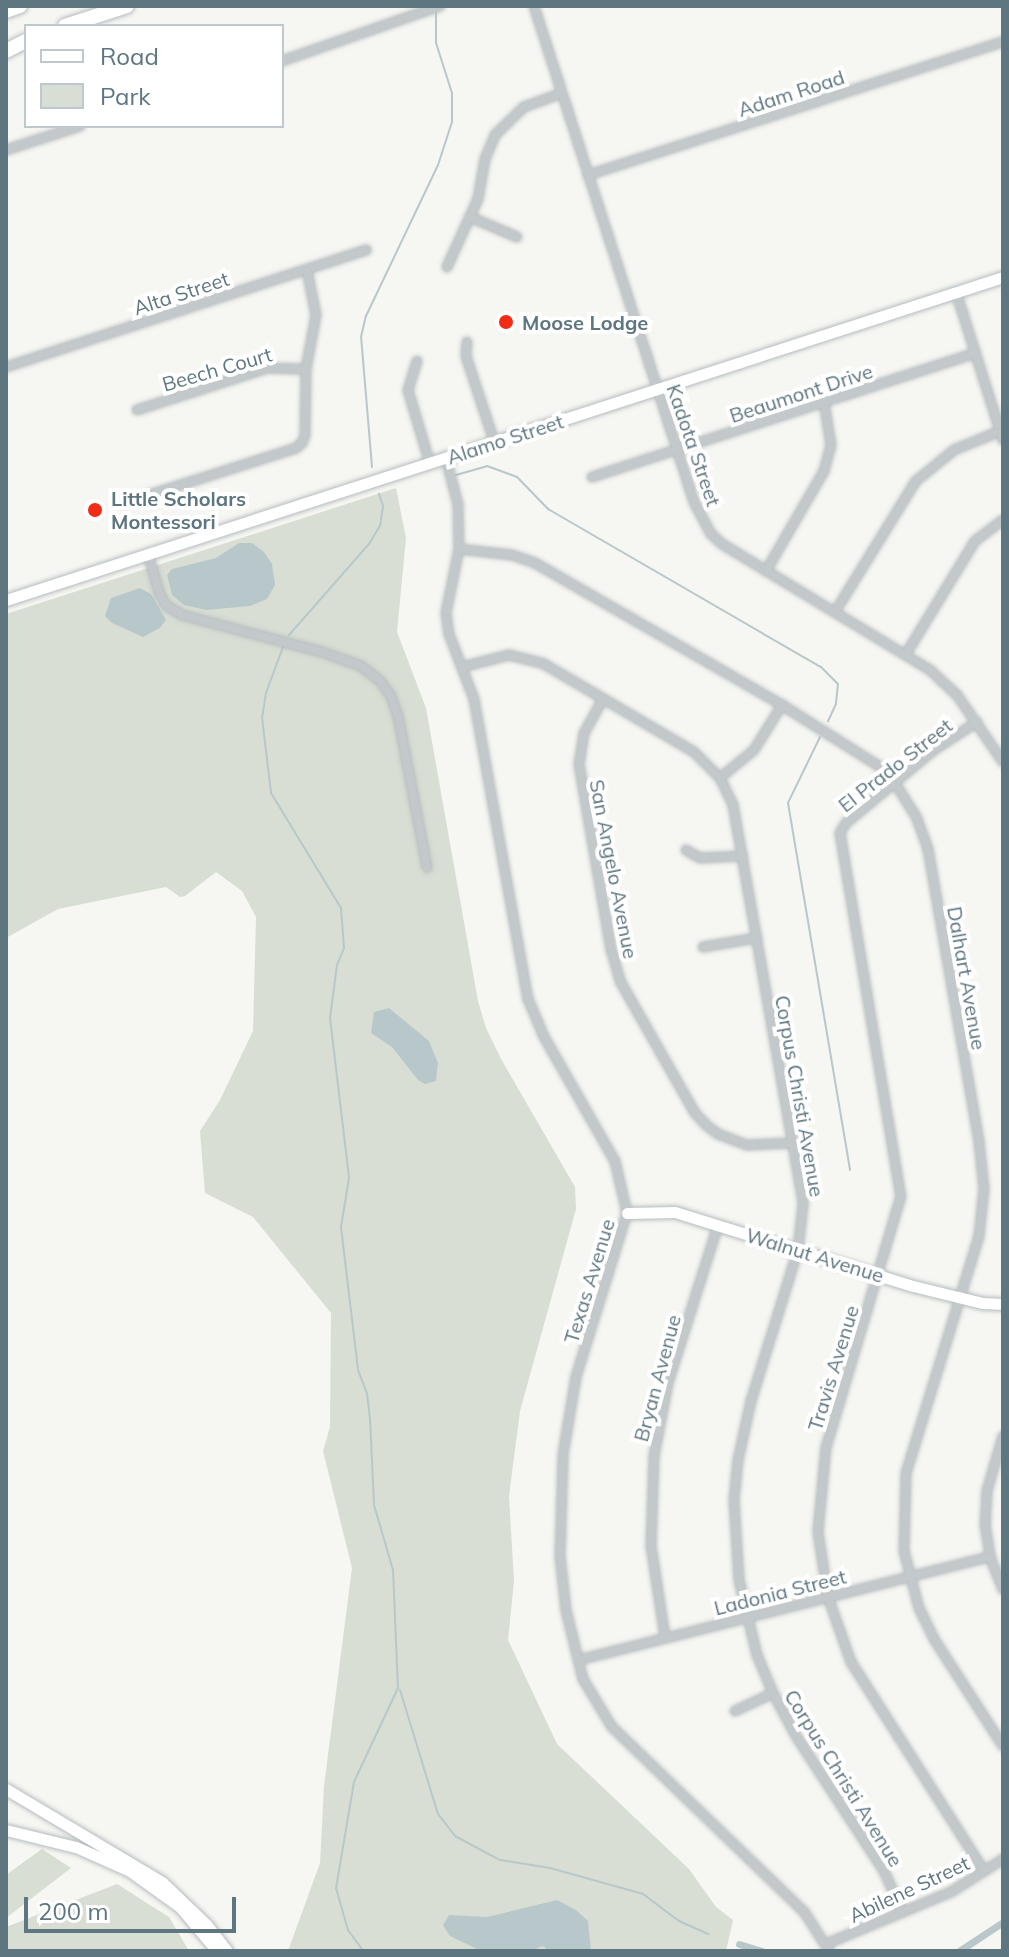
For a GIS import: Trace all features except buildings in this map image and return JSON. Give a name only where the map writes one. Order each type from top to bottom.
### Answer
[{"type":"highway","points":[[6,11],[20,6]]},
{"type":"highway","points":[[71,24],[127,6]]},
{"type":"highway","points":[[6,51],[24,41]]},
{"type":"main road","name":"Alamo Street","points":[[6,600],[1003,277]]},
{"type":"main road","name":"Walnut Avenue","points":[[627,1213],[675,1212],[878,1275],[959,1297],[1003,1304]]},
{"type":"main road","points":[[6,1789],[162,1882],[206,1924],[227,1951]]},
{"type":"main road","points":[[6,1830],[76,1847],[130,1871],[180,1907],[217,1951]]},
{"type":"street","name":"Kadota Street","points":[[534,6],[694,502],[711,534],[766,571],[906,654],[947,685],[977,722],[1003,762]]},
{"type":"street","points":[[284,60],[436,8]]},
{"type":"street","name":"Adam Road","points":[[588,175],[1003,42]]},
{"type":"street","points":[[447,267],[470,217],[495,135],[524,107],[562,93]]},
{"type":"street","points":[[6,150],[74,128]]},
{"type":"street","points":[[470,217],[517,237]]},
{"type":"street","name":"Alta Street","points":[[6,367],[366,250]]},
{"type":"street","points":[[124,503],[296,448],[305,435],[306,369],[316,315],[307,270]]},
{"type":"street","points":[[835,612],[916,481],[954,450],[1002,435],[956,292]]},
{"type":"street","points":[[467,342],[466,356],[494,441]]},
{"type":"street","name":"Beaumont Drive","points":[[592,477],[975,353]]},
{"type":"street","points":[[417,361],[409,377],[408,390],[430,464]]},
{"type":"street","name":"Beech Court","points":[[137,410],[268,368],[306,369]]},
{"type":"street","points":[[766,571],[824,471],[831,445],[824,402]]},
{"type":"street","name":"Texas Avenue","points":[[446,459],[458,504],[459,549],[446,613],[449,634],[474,699],[528,999],[543,1035],[615,1161],[623,1184],[627,1213],[576,1377],[563,1455],[560,1556],[566,1610],[590,1695],[612,1727],[805,1913],[827,1948]]},
{"type":"street","points":[[906,654],[975,541],[1003,520]]},
{"type":"street","name":"Dalhart Avenue","points":[[459,549],[512,555],[535,563],[782,705],[861,752],[895,783],[916,816],[928,849],[983,1165],[979,1236],[906,1474],[902,1525],[909,1577],[934,1639],[1003,1746]]},
{"type":"street","points":[[148,554],[160,595],[167,606],[182,615],[322,652],[361,666],[380,681],[391,696],[398,716],[427,867]]},
{"type":"street","name":"Corpus Christi Avenue","points":[[462,667],[495,656],[524,657],[694,752],[720,778],[733,805],[803,1204],[798,1250],[751,1401],[738,1460],[735,1541],[746,1617],[773,1693],[796,1736],[884,1871],[902,1911]]},
{"type":"street","name":"San Angelo Avenue","points":[[603,699],[584,733],[579,764],[611,949],[620,981],[695,1113],[706,1125],[732,1141],[747,1145],[793,1143]]},
{"type":"street","points":[[720,778],[754,750],[782,705]]},
{"type":"street","name":"El Prado Street","points":[[841,839],[846,823],[934,750],[977,722]]},
{"type":"street","name":"Travis Avenue","points":[[841,839],[901,1181],[898,1210],[831,1425],[822,1468],[818,1532],[828,1597],[843,1644],[863,1683],[984,1871]]},
{"type":"street","points":[[686,850],[700,858],[743,856]]},
{"type":"street","points":[[703,947],[757,938]]},
{"type":"street","name":"Bryan Avenue","points":[[665,1637],[651,1546],[654,1456],[668,1383],[718,1225]]},
{"type":"street","points":[[1003,1436],[986,1499],[990,1557],[1003,1590]]},
{"type":"street","name":"Ladonia Street","points":[[579,1660],[990,1557]]},
{"type":"street","points":[[735,1711],[773,1693]]},
{"type":"street","name":"Abilene Street","points":[[827,1948],[902,1911],[951,1892],[1003,1859]]},
{"type":"green space","points":[[396,488],[406,538],[397,632],[426,708],[478,1001],[486,1028],[501,1059],[575,1187],[576,1209],[520,1411],[509,1496],[514,1581],[508,1640],[557,1744],[689,1869],[716,1907],[733,1920],[726,1951],[288,1951],[320,1863],[324,1786],[352,1568],[323,1451],[330,1427],[331,1313],[253,1217],[205,1193],[200,1131],[220,1100],[253,1031],[256,917],[242,891],[216,872],[185,896],[180,897],[166,887],[58,909],[6,938],[6,614]]},
{"type":"green space","points":[[42,1849],[71,1868],[6,1918],[6,1875]]},
{"type":"green space","points":[[117,1884],[169,1917],[189,1951],[6,1951],[6,1927]]},
{"type":"shaded area","points":[[239,543],[252,543],[264,552],[272,564],[275,585],[267,599],[250,606],[206,610],[184,605],[172,595],[167,575],[172,569],[216,558]]},
{"type":"shaded area","points":[[140,588],[151,594],[166,620],[160,628],[143,637],[112,623],[105,616],[111,598]]},
{"type":"shaded area","points":[[389,1008],[429,1041],[438,1063],[436,1081],[425,1084],[418,1080],[392,1047],[371,1033],[374,1012]]},
{"type":"shaded area","points":[[557,1900],[588,1921],[591,1951],[549,1951],[543,1946],[531,1951],[481,1951],[450,1936],[443,1925],[449,1915],[487,1917]]},
{"type":"waterway","points":[[372,467],[361,337],[366,316],[438,165],[452,122],[452,93],[436,43],[436,11]]},
{"type":"waterway","points":[[456,475],[487,466],[517,477],[548,509],[821,667],[838,684],[836,704],[828,721]]},
{"type":"waterway","points":[[289,635],[369,544],[380,526],[383,506],[379,494]]},
{"type":"waterway","points":[[283,647],[266,693],[262,717],[271,793],[341,908],[344,948],[337,965],[330,1018],[349,1178],[341,1227],[358,1370],[367,1394],[370,1419],[374,1505],[393,1570],[398,1688],[354,1782],[336,1888],[348,1930],[363,1951]]},
{"type":"waterway","points":[[820,737],[788,803],[850,1170]]},
{"type":"waterway","points":[[400,1690],[438,1814],[455,1836],[500,1860],[550,1868],[643,1894],[679,1921],[708,1934]]},
{"type":"waterway","points":[[959,1951],[1003,1922]]},
{"type":"waterway","points":[[739,1944],[762,1951]]},
{"type":"place","name":"Moose Lodge","points":[[506,322]]},
{"type":"place","name":"Little Scholars Montessori","points":[[95,510]]}]
